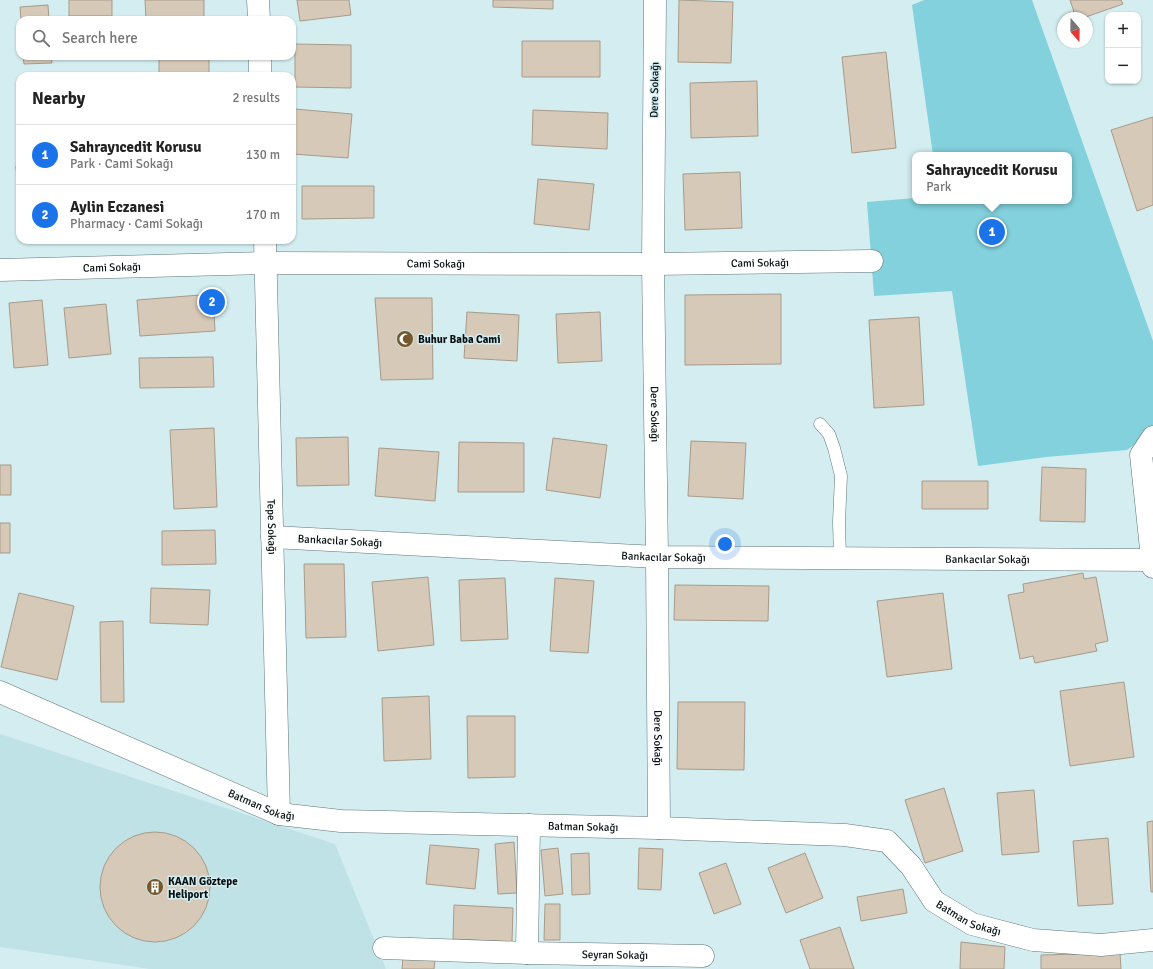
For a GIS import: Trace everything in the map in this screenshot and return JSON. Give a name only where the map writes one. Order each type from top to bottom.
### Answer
[{"type":"street","points":[[258,0],[259,16]]},
{"type":"street","name":"Dere Sokağı","points":[[656,0],[652,264],[657,556],[659,828]]},
{"type":"street","points":[[260,60],[260,72]]},
{"type":"street","name":"Tepe Sokağı","points":[[265,244],[279,814]]},
{"type":"street","name":"Cami Sokağı","points":[[0,270],[265,263],[652,264],[872,261]]},
{"type":"street","name":"Bankacılar Sokağı","points":[[272,537],[657,556],[840,558],[1152,555],[1141,455],[1153,437]]},
{"type":"street","name":"Batman Sokağı","points":[[0,692],[279,814],[341,821],[659,828],[845,835],[887,841],[911,866],[934,901],[972,924],[1033,940],[1101,946],[1153,940]]},
{"type":"street","points":[[527,953],[529,826]]},
{"type":"street","name":"Seyran Sokağı","points":[[384,948],[527,953],[703,956]]},
{"type":"lane","points":[[820,424],[829,434],[841,476],[839,522],[840,558]]},
{"type":"shaded area","points":[[924,0],[1032,0],[1153,341],[1153,425],[1141,440],[1127,450],[1046,457],[978,466],[952,291],[874,296],[867,202],[912,198],[912,204],[1072,204],[1072,152],[933,152],[912,5]]},
{"type":"shaded area","points":[[0,734],[335,844],[386,969],[150,969],[0,947]]},
{"type":"building","points":[[69,0],[112,0],[112,16],[69,16]]},
{"type":"building","points":[[145,0],[204,0],[204,16],[146,16]]},
{"type":"building","points":[[297,0],[349,0],[351,15],[300,21]]},
{"type":"building","points":[[493,0],[553,0],[553,9],[493,7]]},
{"type":"building","points":[[679,0],[733,2],[731,63],[678,62]]},
{"type":"building","points":[[1070,0],[1121,0],[1123,4],[1093,14],[1093,12],[1074,12]]},
{"type":"building","points":[[48,5],[49,16],[21,16],[20,7]]},
{"type":"building","points":[[522,41],[600,41],[600,77],[522,77]]},
{"type":"building","points":[[296,44],[351,45],[351,88],[296,87]]},
{"type":"building","points":[[886,52],[896,148],[852,153],[842,57]]},
{"type":"building","points":[[24,60],[52,60],[52,63],[24,64]]},
{"type":"building","points":[[159,60],[209,60],[209,72],[159,72]]},
{"type":"building","points":[[757,81],[758,136],[691,138],[690,83]]},
{"type":"building","points":[[296,109],[352,114],[348,158],[296,154]]},
{"type":"building","points":[[533,110],[608,113],[607,149],[532,145]]},
{"type":"building","points":[[1153,117],[1153,205],[1137,211],[1111,130]]},
{"type":"building","points":[[740,172],[742,228],[685,230],[683,174]]},
{"type":"building","points":[[538,179],[594,184],[589,230],[534,224]]},
{"type":"building","points":[[302,186],[374,186],[374,218],[302,219]]},
{"type":"building","points":[[213,294],[215,331],[140,336],[137,300]]},
{"type":"building","points":[[781,294],[781,364],[685,365],[685,295]]},
{"type":"building","name":"Buhur Baba Cami","points":[[375,298],[432,298],[433,379],[381,380]]},
{"type":"building","points":[[42,300],[48,365],[14,368],[9,303]]},
{"type":"building","points":[[106,304],[111,354],[69,358],[64,308]]},
{"type":"building","points":[[467,312],[519,315],[517,361],[464,358]]},
{"type":"building","points":[[600,312],[602,361],[558,363],[556,314]]},
{"type":"building","points":[[919,317],[924,405],[874,408],[869,320]]},
{"type":"building","points":[[213,357],[214,387],[140,388],[139,358]]},
{"type":"building","points":[[214,428],[217,507],[174,509],[170,430]]},
{"type":"building","points":[[348,437],[349,485],[297,486],[296,438]]},
{"type":"building","points":[[553,438],[607,445],[600,498],[546,490]]},
{"type":"building","points":[[691,441],[746,443],[743,499],[688,496]]},
{"type":"building","points":[[459,442],[524,443],[524,492],[458,492]]},
{"type":"building","points":[[379,448],[439,452],[435,501],[375,496]]},
{"type":"building","points":[[0,465],[11,465],[11,495],[0,495]]},
{"type":"building","points":[[1042,467],[1086,469],[1085,522],[1040,521]]},
{"type":"building","points":[[922,481],[988,481],[988,509],[922,509]]},
{"type":"building","points":[[0,523],[10,523],[10,553],[0,553]]},
{"type":"building","points":[[215,530],[216,564],[162,565],[162,531]]},
{"type":"building","points":[[304,564],[344,564],[346,637],[306,638]]},
{"type":"building","points":[[1083,573],[1084,579],[1096,577],[1108,641],[1095,644],[1097,651],[1035,663],[1033,656],[1020,659],[1008,595],[1024,592],[1023,584]]},
{"type":"building","points":[[428,577],[434,645],[378,651],[372,582]]},
{"type":"building","points":[[505,578],[508,639],[461,641],[459,580]]},
{"type":"building","points":[[555,578],[594,581],[588,653],[550,651]]},
{"type":"building","points":[[675,585],[769,586],[768,621],[674,620]]},
{"type":"building","points":[[151,588],[210,590],[208,625],[150,623]]},
{"type":"building","points":[[19,593],[74,606],[57,680],[1,667]]},
{"type":"building","points":[[943,593],[952,669],[887,677],[877,601]]},
{"type":"building","points":[[123,621],[124,702],[101,702],[100,622]]},
{"type":"building","points":[[1124,682],[1134,757],[1070,766],[1060,691]]},
{"type":"building","points":[[429,696],[431,759],[384,761],[382,698]]},
{"type":"building","points":[[678,702],[745,702],[744,770],[677,769]]},
{"type":"building","points":[[467,716],[515,716],[515,777],[468,778]]},
{"type":"building","points":[[944,788],[963,851],[925,863],[905,800]]},
{"type":"building","points":[[1034,790],[1039,852],[1002,855],[997,793]]},
{"type":"building","points":[[1153,821],[1153,892],[1151,892],[1147,822]]},
{"type":"building","name":"KAAN Göztepe Heliport","points":[[155,832],[166,833],[176,837],[194,848],[205,866],[209,876],[209,898],[205,908],[194,926],[176,937],[166,941],[155,942],[144,941],[134,937],[116,926],[105,908],[101,898],[100,887],[101,876],[105,866],[116,848],[134,837],[144,833]]},
{"type":"building","points":[[1108,838],[1113,904],[1078,906],[1073,841]]},
{"type":"building","points":[[514,842],[517,893],[498,894],[495,844]]},
{"type":"building","points":[[430,845],[479,849],[475,889],[426,884]]},
{"type":"building","points":[[558,848],[563,894],[545,896],[541,850]]},
{"type":"building","points":[[639,848],[663,849],[661,890],[638,889]]},
{"type":"building","points":[[589,853],[590,894],[572,895],[571,854]]},
{"type":"building","points":[[805,853],[823,898],[786,913],[768,868]]},
{"type":"building","points":[[726,863],[741,904],[714,914],[699,873]]},
{"type":"building","points":[[903,889],[907,913],[861,921],[857,897]]},
{"type":"building","points":[[545,904],[560,904],[560,940],[544,940]]},
{"type":"building","points":[[454,905],[513,908],[512,942],[453,939]]},
{"type":"building","points":[[840,927],[854,969],[810,969],[800,940]]},
{"type":"building","points":[[961,942],[1005,947],[1004,969],[960,969]]},
{"type":"building","points":[[1120,953],[1121,969],[1041,969],[1041,955]]},
{"type":"building","points":[[403,957],[435,960],[434,969],[402,969]]},
{"type":"place","name":"Sahrayıcedit Korusu","points":[[992,232]]},
{"type":"place","name":"Aylin Eczanesi","points":[[212,302]]},
{"type":"place","name":"Buhur Baba Cami","points":[[405,339]]},
{"type":"place","name":"KAAN Göztepe Heliport","points":[[155,887]]}]
